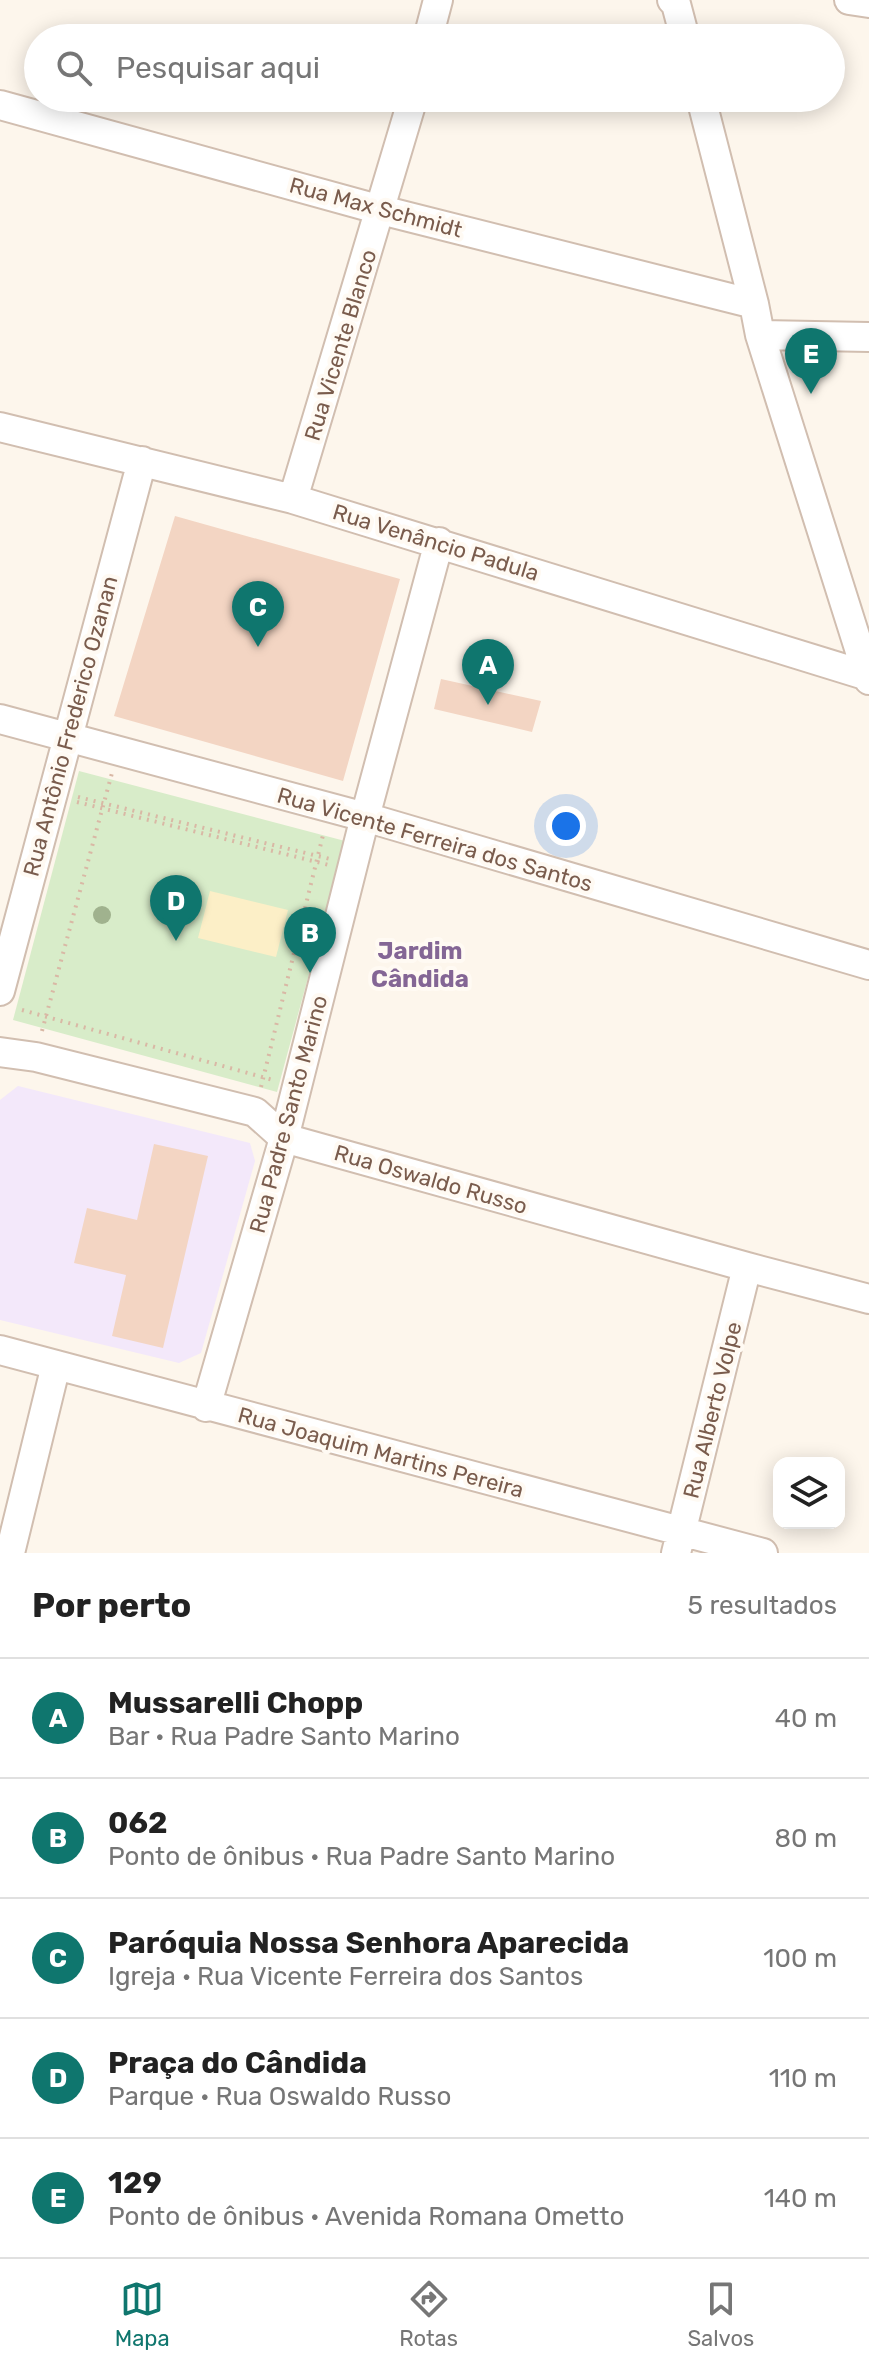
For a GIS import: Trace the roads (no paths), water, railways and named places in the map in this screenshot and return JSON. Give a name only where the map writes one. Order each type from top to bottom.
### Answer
[{"type":"street","points":[[432,24],[438,0]]},
{"type":"street","points":[[849,0],[869,3]]},
{"type":"street","points":[[682,1],[684,24]]},
{"type":"street","name":"Rua Max Schmidt","points":[[0,105],[24,112]]},
{"type":"street","name":"Rua Max Schmidt","points":[[25,112],[381,210],[754,304]]},
{"type":"street","name":"Rua Vicente Blanco","points":[[293,499],[409,112]]},
{"type":"street","points":[[705,112],[760,335],[868,678]]},
{"type":"street","points":[[760,335],[869,337]]},
{"type":"street","name":"Rua Venâncio Padula","points":[[0,427],[293,499],[868,678]]},
{"type":"street","name":"Rua Antônio Frederico Ozanan","points":[[0,991],[142,461]]},
{"type":"street","name":"Rua Padre Santo Marino","points":[[206,1407],[284,1138],[365,817],[439,542]]},
{"type":"street","name":"Rua Vicente Ferreira dos Santos","points":[[0,719],[365,817],[869,965]]},
{"type":"street","name":"Rua Oswaldo Russo","points":[[0,1052],[36,1057],[255,1112],[284,1138],[869,1299]]},
{"type":"street","name":"Rua Alberto Volpe","points":[[679,1542],[747,1267]]},
{"type":"street","name":"Rua Joaquim Martins Pereira","points":[[0,1350],[679,1542],[763,1553]]},
{"type":"street","points":[[10,1553],[56,1365]]},
{"type":"place","name":"129","points":[[811,394]]},
{"type":"place","name":"Paróquia Nossa Senhora Aparecida","points":[[258,647]]},
{"type":"place","name":"Mussarelli Chopp","points":[[488,705]]},
{"type":"place","name":"Praça do Cândida","points":[[176,941]]},
{"type":"place","name":"062","points":[[310,973]]},
{"type":"district","name":"Jardim Cândida","points":[[420,965]]}]
